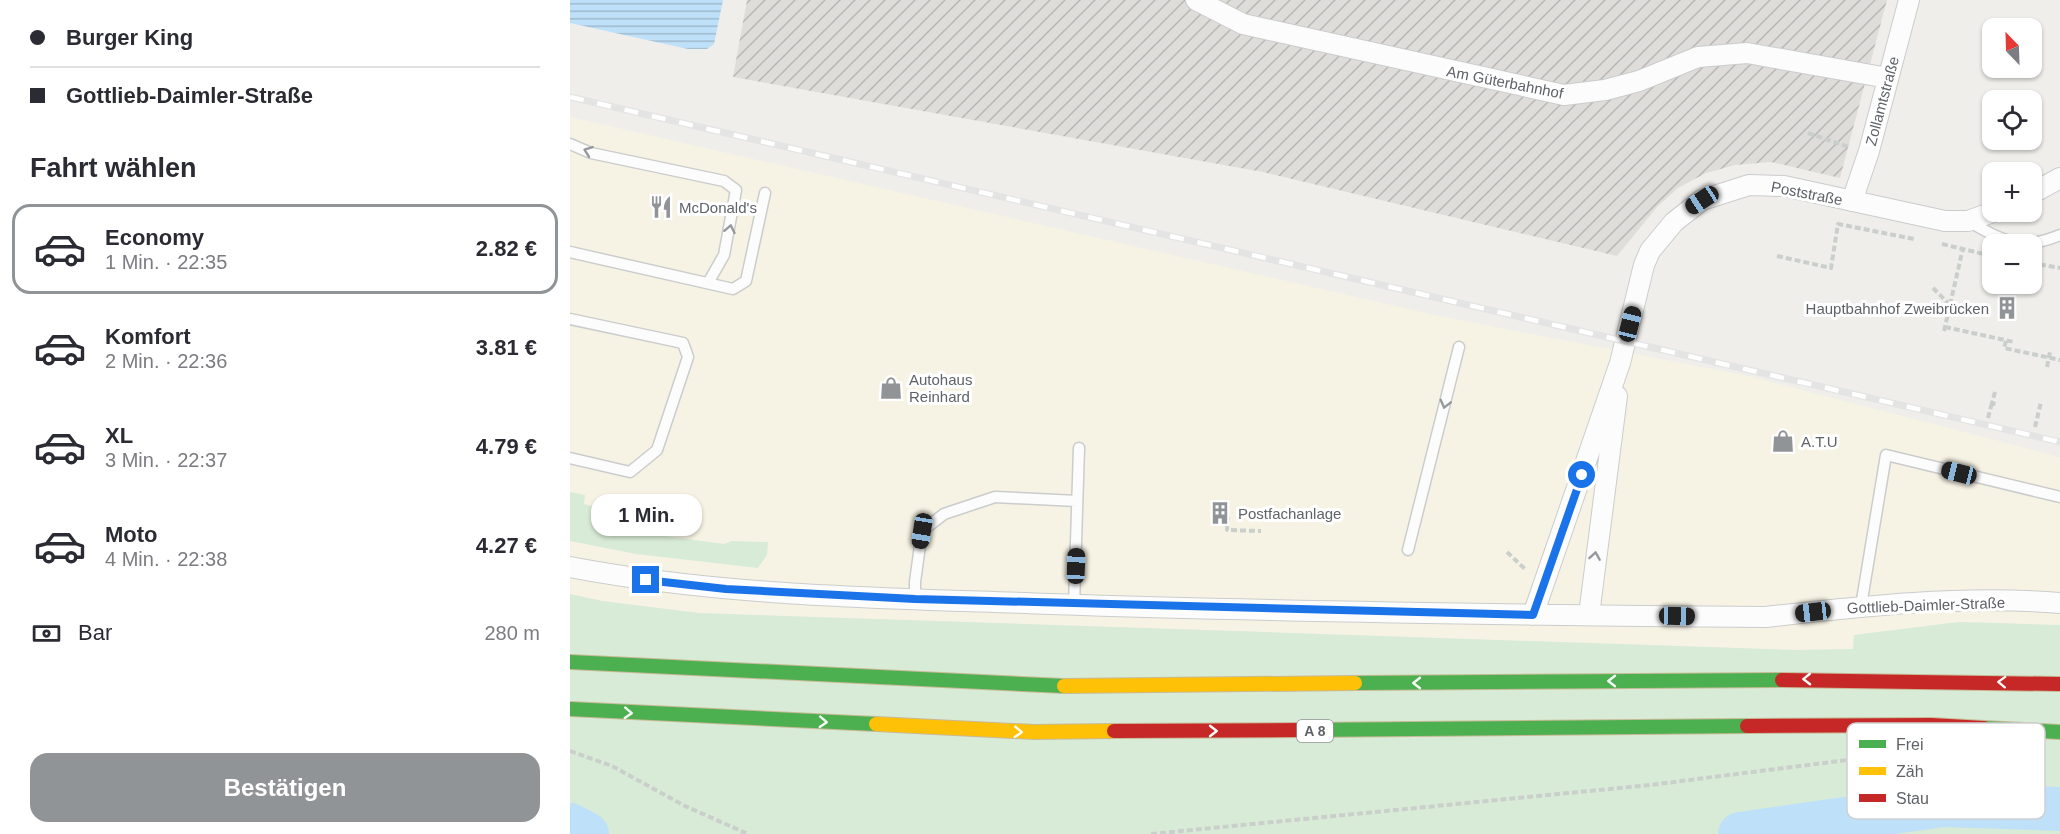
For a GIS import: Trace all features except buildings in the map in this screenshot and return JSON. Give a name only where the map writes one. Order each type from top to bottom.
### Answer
[{"type":"highway","points":[[570,662],[1034,686],[1868,678],[2060,684]]},
{"type":"highway","name":"A 8","points":[[570,709],[1034,732],[1847,726]]},
{"type":"highway","name":"A 8","points":[[2045,731],[2060,732]]},
{"type":"street","name":"Am Güterbahnhof","points":[[1196,0],[1243,24],[1564,95],[1605,90],[1639,81],[1698,57],[1726,53],[1747,53],[1888,78]]},
{"type":"street","name":"Zollamtstraße","points":[[1852,201],[1869,151],[1909,0]]},
{"type":"street","points":[[2042,188],[2060,178]]},
{"type":"street","name":"Poststraße","points":[[1533,615],[1620,363],[1644,265],[1665,232],[1687,210],[1714,195],[1749,185],[1784,186],[1945,221],[1968,221],[1982,216]]},
{"type":"street","name":"Poststraße","points":[[1588,615],[1620,363]]},
{"type":"street","name":"Gottlieb-Daimler-Straße","points":[[570,567],[626,578],[726,589],[915,599],[1074,604],[1533,615],[1766,617],[1860,606],[1939,602],[2060,603]]},
{"type":"lane","points":[[570,144],[591,153],[724,182],[736,190],[724,255],[708,283]]},
{"type":"lane","points":[[570,252],[733,289],[746,281],[765,193]]},
{"type":"lane","points":[[1968,221],[2004,241],[2037,244],[2060,235]]},
{"type":"lane","points":[[570,319],[683,343],[688,357],[657,450],[630,472],[570,458]]},
{"type":"lane","points":[[1408,550],[1459,347]]},
{"type":"lane","points":[[1074,604],[1079,448]]},
{"type":"lane","points":[[1860,606],[1886,455],[2060,497]]},
{"type":"lane","points":[[915,599],[922,531],[944,514],[995,497],[1077,501]]},
{"type":"path","points":[[1808,133],[1850,147]]},
{"type":"path","points":[[1968,221],[1945,329],[2014,342]]},
{"type":"path","points":[[1777,256],[1831,268],[1838,224],[1924,241]]},
{"type":"path","points":[[1933,243],[1982,253]]},
{"type":"path","points":[[2042,265],[2060,268]]},
{"type":"path","points":[[1933,288],[1951,306]]},
{"type":"path","points":[[2006,341],[2004,348],[2060,360]]},
{"type":"path","points":[[2047,367],[2050,352]]},
{"type":"path","points":[[1988,418],[1995,392]]},
{"type":"path","points":[[2035,427],[2041,402]]},
{"type":"path","points":[[1992,403],[1998,405]]},
{"type":"path","points":[[1228,516],[1227,530],[1262,531]]},
{"type":"path","points":[[1507,552],[1525,569]]},
{"type":"path","points":[[570,751],[612,766],[685,806],[748,834]]},
{"type":"path","points":[[1151,834],[1650,785],[1847,760]]},
{"type":"shaded area","points":[[747,0],[1887,0],[1840,178],[1771,162],[1735,165],[1706,173],[1678,188],[1657,207],[1617,256],[1263,172],[733,77]]},
{"type":"shaded area","points":[[570,117],[1439,316],[1748,376],[2060,457],[2060,625],[1959,622],[1854,635],[1853,649],[1795,650],[699,613],[602,601],[570,594]]},
{"type":"green space","points":[[570,492],[585,495],[584,504],[648,521],[650,534],[724,544],[732,541],[768,542],[767,555],[758,568],[636,554],[570,541]]},
{"type":"green space","points":[[570,594],[602,601],[699,613],[1795,650],[1853,649],[1854,635],[1959,622],[2060,625],[2060,834],[570,834]]},
{"type":"water","points":[[570,0],[723,0],[714,44],[707,49],[688,49],[570,23]]},
{"type":"waterway","points":[[2045,808],[2060,809]]},
{"type":"waterway","points":[[1740,834],[1847,819]]},
{"type":"waterway","points":[[570,825],[587,834]]},
{"type":"railway","points":[[570,97],[2060,442]]},
{"type":"traffic: fast","points":[[570,662],[1064,686]]},
{"type":"traffic: fast","points":[[1355,683],[1782,680]]},
{"type":"traffic: fast","points":[[570,709],[876,724]]},
{"type":"traffic: fast","points":[[1302,730],[1747,726]]},
{"type":"traffic: fast","points":[[2045,731],[2060,732]]},
{"type":"traffic: slow","points":[[1064,686],[1355,683]]},
{"type":"traffic: slow","points":[[876,724],[1034,732],[1114,731]]},
{"type":"traffic: jam","points":[[1782,680],[2060,684]]},
{"type":"traffic: jam","points":[[1747,726],[1847,725]]},
{"type":"traffic: jam","points":[[1114,731],[1302,730]]},
{"type":"place","name":"McDonald's","points":[[661,207]]},
{"type":"place","name":"Hauptbahnhof Zweibrücken","points":[[2007,308]]},
{"type":"place","name":"Autohaus Reinhard","points":[[891,388]]},
{"type":"place","name":"A.T.U","points":[[1783,441]]},
{"type":"place","name":"Postfachanlage","points":[[1220,513]]},
{"type":"route","points":[[646,580],[726,589],[915,599],[1179,608],[1533,615],[1554,562],[1582,475]]}]
